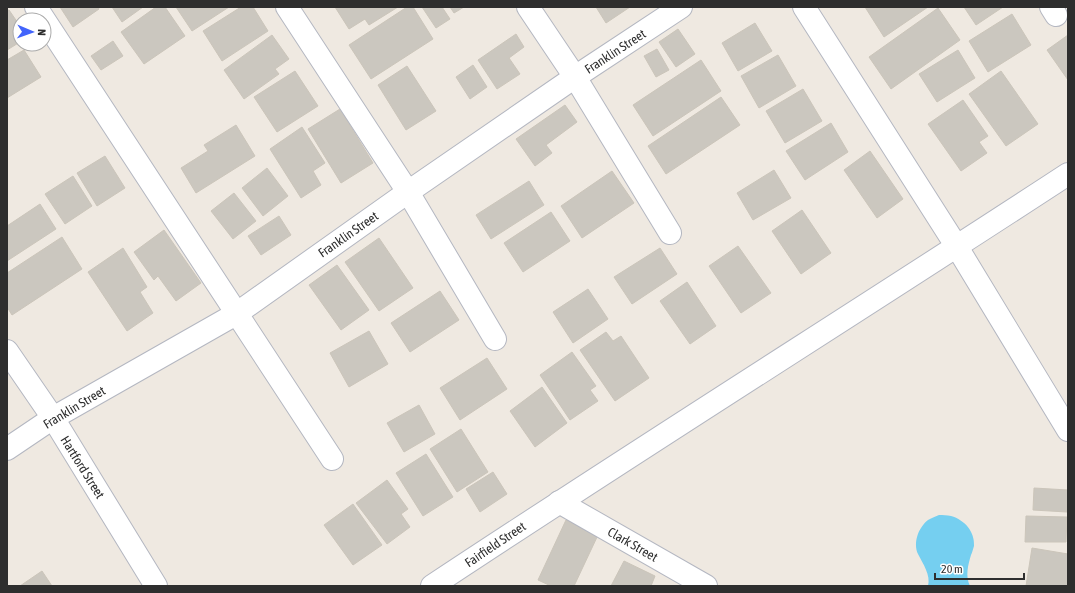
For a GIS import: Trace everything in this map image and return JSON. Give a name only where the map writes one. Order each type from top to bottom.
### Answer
[{"type":"street","points":[[36,7],[332,459]]},
{"type":"street","points":[[287,7],[408,192],[495,339]]},
{"type":"street","points":[[528,7],[670,233]]},
{"type":"street","name":"Franklin Street","points":[[7,449],[53,418],[236,314],[408,192],[574,78],[681,7]]},
{"type":"street","points":[[804,7],[957,246],[1067,426]]},
{"type":"street","name":"Fairfield Street","points":[[432,586],[559,502],[1068,174]]},
{"type":"street","name":"Hartford Street","points":[[7,351],[53,418],[156,586]]},
{"type":"street","name":"Clark Street","points":[[559,502],[706,586]]},
{"type":"water","points":[[939,515],[950,516],[961,520],[971,531],[974,546],[968,570],[968,582],[970,586],[928,586],[929,582],[927,574],[918,554],[916,541],[919,531],[924,523]]},
{"type":"building","points":[[60,7],[98,7],[99,9],[73,27]]},
{"type":"building","points":[[112,7],[143,7],[122,22]]},
{"type":"building","points":[[156,7],[165,7],[185,36],[144,64],[121,32]]},
{"type":"building","points":[[176,7],[229,7],[192,31]]},
{"type":"building","points":[[241,7],[253,7],[268,31],[222,61],[203,31]]},
{"type":"building","points":[[335,7],[398,7],[369,25],[365,19],[349,29]]},
{"type":"building","points":[[407,7],[413,7],[433,39],[371,79],[349,45]]},
{"type":"building","points":[[422,7],[442,7],[450,19],[436,28]]},
{"type":"building","points":[[450,7],[464,7],[454,13]]},
{"type":"building","points":[[596,7],[630,7],[606,23]]},
{"type":"building","points":[[865,7],[928,7],[884,37]]},
{"type":"building","points":[[964,7],[1003,7],[976,25]]},
{"type":"building","points":[[938,8],[960,40],[891,89],[869,57]]},
{"type":"building","points":[[9,10],[12,14],[12,47],[7,50],[7,11]]},
{"type":"building","points":[[1012,14],[1031,45],[988,72],[969,41]]},
{"type":"building","points":[[755,23],[772,51],[738,71],[722,43]]},
{"type":"building","points":[[678,29],[695,54],[676,67],[659,42]]},
{"type":"building","points":[[516,34],[524,47],[509,58],[520,74],[497,89],[478,60]]},
{"type":"building","points":[[272,35],[289,59],[275,69],[279,74],[244,99],[224,70]]},
{"type":"building","points":[[1068,35],[1068,80],[1047,50]]},
{"type":"building","points":[[113,41],[123,56],[101,70],[91,56]]},
{"type":"building","points":[[657,49],[669,70],[656,77],[644,56]]},
{"type":"building","points":[[958,50],[975,78],[937,102],[919,74]]},
{"type":"building","points":[[21,52],[25,52],[41,77],[7,98],[7,60]]},
{"type":"building","points":[[778,55],[796,86],[759,108],[741,76]]},
{"type":"building","points":[[701,60],[721,91],[653,136],[633,105]]},
{"type":"building","points":[[473,65],[487,87],[470,99],[456,77]]},
{"type":"building","points":[[407,66],[436,111],[406,130],[378,85]]},
{"type":"building","points":[[295,71],[318,106],[277,132],[254,97]]},
{"type":"building","points":[[1001,71],[1038,124],[1006,146],[969,94]]},
{"type":"building","points":[[803,89],[822,121],[785,143],[766,111]]},
{"type":"building","points":[[721,97],[740,125],[666,174],[648,146]]},
{"type":"building","points":[[963,100],[988,136],[979,142],[987,153],[961,171],[928,124]]},
{"type":"building","points":[[565,105],[577,122],[546,145],[552,153],[535,166],[516,139]]},
{"type":"building","points":[[340,109],[373,163],[341,183],[308,129]]},
{"type":"building","points":[[831,123],[848,152],[805,180],[786,151]]},
{"type":"building","points":[[236,125],[255,156],[196,193],[181,168],[208,151],[204,145]]},
{"type":"building","points":[[302,127],[325,163],[313,171],[321,185],[301,198],[270,149]]},
{"type":"building","points":[[870,151],[903,199],[877,218],[844,170]]},
{"type":"building","points":[[105,156],[125,188],[97,206],[77,173]]},
{"type":"building","points":[[267,168],[288,196],[263,216],[242,188]]},
{"type":"building","points":[[774,170],[791,198],[753,220],[737,193]]},
{"type":"building","points":[[612,171],[634,203],[582,238],[561,206]]},
{"type":"building","points":[[73,176],[92,206],[65,224],[45,194]]},
{"type":"building","points":[[529,181],[544,205],[491,239],[476,215]]},
{"type":"building","points":[[234,193],[256,221],[233,239],[211,211]]},
{"type":"building","points":[[40,204],[56,229],[7,261],[7,226]]},
{"type":"building","points":[[802,210],[831,253],[801,274],[772,231]]},
{"type":"building","points":[[551,212],[570,241],[523,272],[504,243]]},
{"type":"building","points":[[279,216],[291,235],[261,255],[248,236]]},
{"type":"building","points":[[164,230],[201,283],[176,301],[158,276],[154,280],[134,252]]},
{"type":"building","points":[[62,237],[82,269],[12,315],[7,307],[7,273]]},
{"type":"building","points":[[379,238],[413,288],[379,311],[345,262]]},
{"type":"building","points":[[738,246],[771,293],[741,313],[709,266]]},
{"type":"building","points":[[123,248],[147,287],[140,292],[153,313],[127,331],[88,272]]},
{"type":"building","points":[[660,248],[677,274],[632,304],[614,277]]},
{"type":"building","points":[[337,265],[369,310],[341,330],[309,285]]},
{"type":"building","points":[[687,282],[716,326],[690,344],[660,301]]},
{"type":"building","points":[[588,289],[608,319],[573,343],[553,312]]},
{"type":"building","points":[[440,291],[459,320],[410,352],[391,323]]},
{"type":"building","points":[[369,331],[388,364],[349,387],[330,353]]},
{"type":"building","points":[[606,332],[613,341],[621,336],[649,378],[615,401],[580,350]]},
{"type":"building","points":[[572,352],[596,386],[590,390],[598,401],[570,420],[540,375]]},
{"type":"building","points":[[487,358],[507,389],[460,420],[440,388]]},
{"type":"building","points":[[542,387],[567,423],[535,447],[510,411]]},
{"type":"building","points":[[419,405],[435,434],[404,452],[387,423]]},
{"type":"building","points":[[461,429],[488,472],[457,492],[430,449]]},
{"type":"building","points":[[426,454],[453,497],[423,516],[396,473]]},
{"type":"building","points":[[493,472],[507,494],[480,512],[466,489]]},
{"type":"building","points":[[387,480],[408,509],[401,514],[410,527],[387,544],[356,503]]},
{"type":"building","points":[[1034,488],[1068,490],[1067,512],[1033,510]]},
{"type":"building","points":[[353,504],[382,545],[353,565],[324,525]]},
{"type":"building","points":[[1026,516],[1067,517],[1066,542],[1025,542]]},
{"type":"building","points":[[566,520],[598,535],[574,586],[551,586],[538,580]]},
{"type":"building","points":[[1032,548],[1068,554],[1068,586],[1026,586]]},
{"type":"building","points":[[624,561],[655,576],[651,586],[611,586]]},
{"type":"building","points":[[42,571],[52,586],[20,586]]}]
